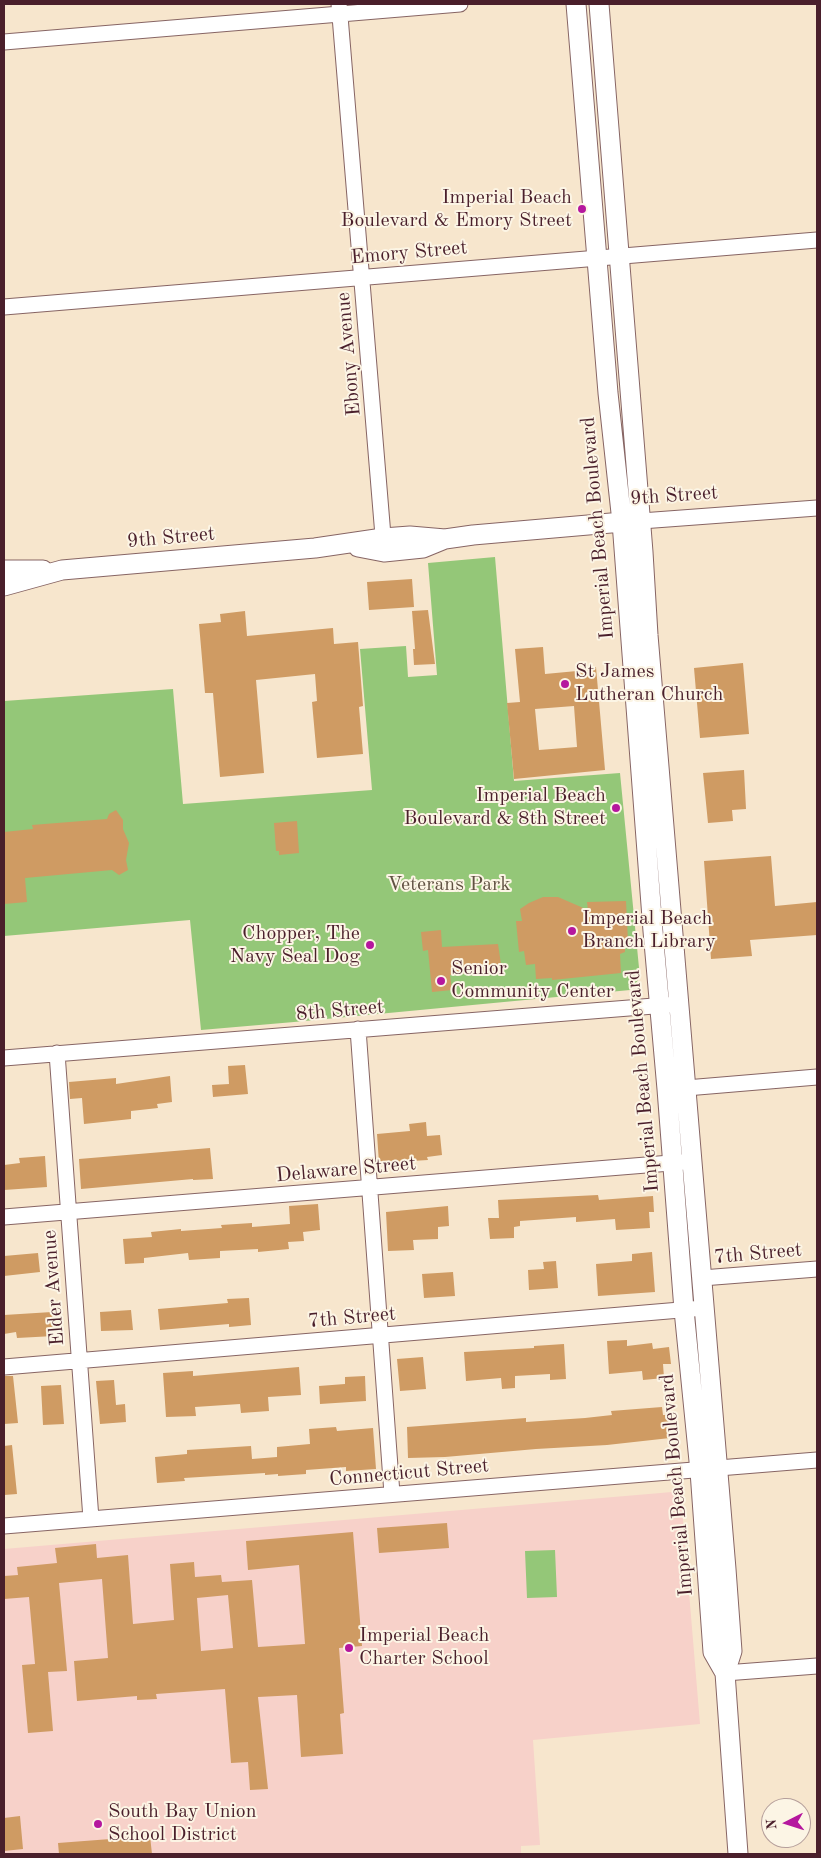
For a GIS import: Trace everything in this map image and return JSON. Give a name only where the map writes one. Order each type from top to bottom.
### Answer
[{"type":"main road","name":"Imperial Beach Boulevard","points":[[576,4],[608,393],[622,522],[653,931],[686,1088],[704,1308],[709,1470]]},
{"type":"main road","name":"Imperial Beach Boulevard","points":[[599,4],[641,521],[669,1004],[673,1163],[684,1310],[709,1470],[732,1651],[725,1673],[738,1854]]},
{"type":"main road","name":"9th Street","points":[[4,586],[62,570],[345,545],[423,548],[445,539],[481,534],[641,521]]},
{"type":"main road","points":[[4,570],[62,570]]},
{"type":"street","points":[[4,42],[340,9],[460,4]]},
{"type":"street","name":"Ebony Avenue","points":[[340,9],[384,545]]},
{"type":"street","name":"Emory Street","points":[[4,308],[817,240]]},
{"type":"street","name":"9th Street","points":[[641,521],[817,508]]},
{"type":"street","name":"8th Street","points":[[4,1058],[669,1004]]},
{"type":"street","points":[[358,1029],[392,1494]]},
{"type":"street","name":"Elder Avenue","points":[[57,1053],[91,1519]]},
{"type":"street","points":[[686,1088],[817,1077]]},
{"type":"street","name":"Delaware Street","points":[[4,1217],[692,1162]]},
{"type":"street","name":"7th Street","points":[[702,1278],[817,1269]]},
{"type":"street","name":"7th Street","points":[[4,1367],[704,1308]]},
{"type":"street","name":"Connecticut Street","points":[[4,1526],[817,1460]]},
{"type":"street","points":[[725,1673],[817,1666]]},
{"type":"shaded area","name":"Imperial Beach Charter School","points":[[672,1492],[681,1496],[700,1724],[533,1740],[540,1845],[521,1846],[521,1854],[4,1854],[4,1549]]},
{"type":"green space","name":"Veterans Park","points":[[495,557],[514,781],[620,773],[640,978],[630,990],[201,1030],[190,920],[4,936],[4,701],[173,689],[183,804],[372,790],[360,649],[406,646],[408,677],[437,675],[428,563]]},
{"type":"green space","points":[[555,1550],[557,1597],[527,1598],[525,1551]]},
{"type":"building","points":[[412,579],[414,607],[369,610],[367,582]]},
{"type":"building","points":[[428,610],[435,664],[414,665],[413,649],[415,649],[412,611]]},
{"type":"building","points":[[245,611],[247,636],[333,628],[334,644],[358,642],[363,706],[359,707],[363,754],[317,758],[312,702],[317,701],[315,674],[256,680],[264,773],[220,777],[213,693],[205,693],[199,624],[221,622],[220,614]]},
{"type":"building","points":[[543,647],[545,674],[596,667],[605,770],[514,779],[507,703],[520,702],[515,649]],"holes":[[[574,706],[577,747],[539,750],[535,709]]]},
{"type":"building","points":[[743,663],[749,734],[700,738],[694,668]]},
{"type":"building","points":[[744,770],[746,809],[732,810],[733,821],[708,823],[703,773]]},
{"type":"building","points":[[116,810],[123,820],[123,829],[129,843],[126,860],[128,870],[119,875],[112,870],[25,878],[27,902],[4,904],[4,832],[33,829],[32,825],[107,819],[109,814]]},
{"type":"building","points":[[297,821],[299,853],[279,855],[279,851],[276,851],[274,823]]},
{"type":"building","points":[[771,856],[775,906],[817,902],[817,935],[750,940],[752,956],[711,959],[704,861]]},
{"type":"building","name":"Imperial Beach Branch Library","points":[[543,897],[558,897],[588,910],[587,902],[626,901],[628,941],[625,942],[625,952],[620,954],[621,973],[552,980],[552,978],[536,979],[535,964],[526,965],[524,951],[519,952],[516,921],[522,921],[520,909]]},
{"type":"building","points":[[441,930],[442,947],[498,944],[502,971],[450,975],[452,990],[432,992],[428,950],[423,951],[421,932]]},
{"type":"building","points":[[245,1065],[248,1094],[213,1097],[212,1085],[229,1084],[228,1066]]},
{"type":"building","points":[[170,1076],[172,1102],[157,1104],[158,1108],[131,1111],[131,1119],[84,1124],[82,1098],[70,1099],[69,1082],[116,1078],[116,1084]]},
{"type":"building","points":[[426,1122],[427,1136],[440,1135],[442,1155],[427,1157],[428,1160],[379,1163],[377,1134],[410,1131],[409,1124]]},
{"type":"building","points":[[210,1148],[213,1179],[193,1179],[81,1189],[79,1159]]},
{"type":"building","points":[[45,1156],[47,1187],[4,1190],[4,1165],[20,1163],[19,1158]]},
{"type":"building","points":[[598,1195],[599,1200],[653,1196],[654,1212],[649,1212],[650,1228],[616,1230],[615,1219],[576,1222],[576,1217],[520,1221],[520,1226],[514,1227],[514,1238],[490,1239],[488,1218],[499,1218],[498,1200]]},
{"type":"building","points":[[318,1204],[320,1230],[303,1232],[304,1241],[288,1242],[289,1249],[258,1252],[258,1249],[220,1251],[220,1258],[189,1260],[188,1253],[144,1258],[144,1263],[125,1264],[123,1239],[152,1237],[151,1232],[222,1228],[221,1225],[252,1223],[252,1227],[290,1224],[289,1206]]},
{"type":"building","points":[[448,1206],[449,1226],[438,1227],[438,1239],[413,1240],[414,1250],[388,1251],[386,1212]]},
{"type":"building","points":[[652,1252],[655,1292],[598,1296],[596,1264],[632,1261],[632,1254]]},
{"type":"building","points":[[38,1253],[40,1272],[4,1276],[4,1256]]},
{"type":"building","points":[[556,1261],[558,1288],[529,1290],[528,1270],[544,1269],[543,1262]]},
{"type":"building","points":[[453,1272],[455,1296],[424,1298],[422,1274]]},
{"type":"building","points":[[249,1298],[251,1325],[229,1327],[229,1324],[160,1330],[158,1309],[228,1303],[227,1299]]},
{"type":"building","points":[[131,1310],[133,1330],[101,1331],[100,1312]]},
{"type":"building","points":[[52,1312],[54,1336],[17,1338],[16,1332],[4,1334],[4,1315]]},
{"type":"building","points":[[627,1340],[627,1346],[652,1343],[653,1349],[669,1347],[671,1364],[663,1364],[664,1378],[643,1380],[642,1371],[609,1374],[607,1341]]},
{"type":"building","points":[[564,1344],[566,1379],[550,1380],[550,1374],[515,1376],[515,1388],[502,1389],[501,1378],[466,1381],[464,1352],[534,1348],[534,1346]]},
{"type":"building","points":[[423,1357],[426,1389],[400,1391],[397,1359]]},
{"type":"building","points":[[299,1367],[301,1395],[268,1397],[269,1411],[241,1413],[240,1404],[195,1407],[196,1416],[166,1417],[163,1373],[193,1371],[193,1376]]},
{"type":"building","points":[[4,1376],[13,1376],[18,1423],[4,1424]]},
{"type":"building","points":[[365,1376],[366,1401],[320,1404],[319,1386],[345,1384],[345,1377]]},
{"type":"building","points":[[114,1380],[116,1405],[125,1404],[126,1422],[100,1424],[96,1381]]},
{"type":"building","points":[[61,1385],[64,1424],[43,1425],[41,1386]]},
{"type":"building","points":[[662,1407],[663,1415],[668,1415],[670,1438],[607,1445],[408,1458],[407,1427],[526,1418],[526,1422],[585,1418],[612,1415],[611,1411]]},
{"type":"building","points":[[336,1427],[337,1431],[373,1428],[376,1469],[346,1471],[346,1467],[306,1470],[306,1474],[278,1476],[278,1474],[265,1475],[265,1473],[184,1478],[185,1481],[157,1483],[155,1457],[187,1454],[187,1450],[251,1446],[252,1459],[277,1457],[277,1447],[310,1444],[309,1429]]},
{"type":"building","points":[[12,1445],[17,1494],[4,1495],[4,1446]]},
{"type":"building","points":[[447,1523],[449,1548],[379,1553],[377,1528]]},
{"type":"building","points":[[353,1532],[362,1646],[339,1648],[344,1713],[340,1714],[343,1754],[301,1757],[297,1695],[258,1697],[268,1789],[250,1790],[248,1762],[231,1763],[225,1689],[156,1694],[157,1699],[137,1700],[137,1696],[77,1701],[74,1661],[108,1658],[102,1579],[59,1583],[67,1671],[48,1672],[53,1731],[28,1733],[22,1665],[35,1664],[29,1597],[4,1599],[4,1576],[18,1575],[17,1567],[57,1563],[55,1548],[96,1544],[97,1558],[128,1555],[133,1624],[174,1620],[170,1564],[194,1562],[195,1577],[221,1575],[222,1582],[252,1580],[258,1647],[305,1644],[299,1565],[248,1570],[246,1541]],"holes":[[[228,1595],[233,1648],[201,1651],[197,1598]]]},
{"type":"building","points":[[20,1816],[23,1849],[4,1851],[4,1818]]},
{"type":"building","points":[[150,1836],[152,1854],[59,1854],[58,1843]]},
{"type":"place","name":"Imperial Beach Boulevard & Emory Street","points":[[582,209]]},
{"type":"place","name":"St James Lutheran Church","points":[[565,684]]},
{"type":"place","name":"Imperial Beach Boulevard & 8th Street","points":[[616,808]]},
{"type":"place","name":"Imperial Beach Branch Library","points":[[572,931]]},
{"type":"place","name":"Chopper, The Navy Seal Dog","points":[[370,945]]},
{"type":"place","name":"Senior Community Center","points":[[441,981]]},
{"type":"place","name":"Imperial Beach Charter School","points":[[349,1648]]},
{"type":"place","name":"South Bay Union School District","points":[[98,1824]]}]
